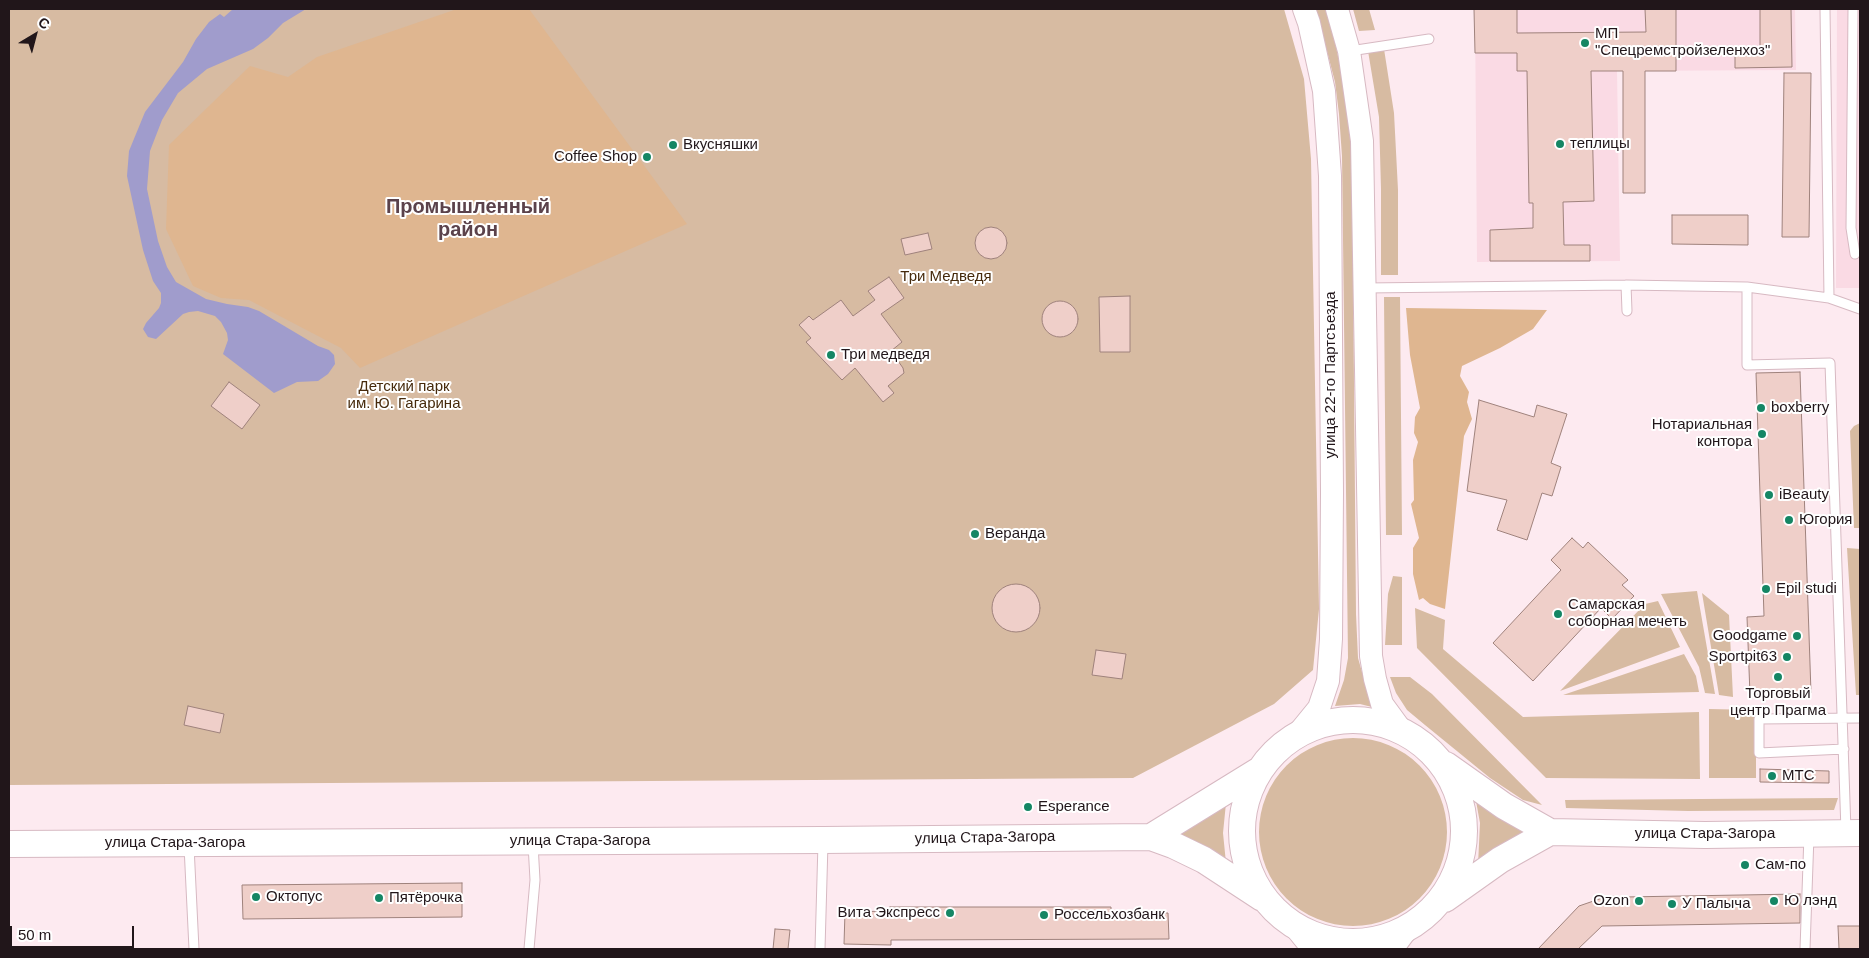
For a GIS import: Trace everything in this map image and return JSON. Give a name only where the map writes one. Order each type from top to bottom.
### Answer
[{"type":"main road","name":"улица Стара-Загора","points":[[1258,771],[1280,748],[1297,735],[1335,722],[1370,721],[1401,730],[1425,747],[1446,766],[1504,806],[1550,832],[1705,835],[1853,833]]},
{"type":"main road","points":[[1436,906],[1455,872],[1464,833],[1460,800],[1446,766]]},
{"type":"main road","points":[[1151,836],[1258,771]]},
{"type":"main road","points":[[1258,771],[1248,791],[1241,821],[1243,858],[1262,898],[1296,928],[1327,940],[1370,942],[1400,939],[1436,906],[1500,860],[1550,832]]},
{"type":"main road","name":"улица Стара-Загора","points":[[9,844],[823,840],[1151,836],[1204,860],[1262,898]]},
{"type":"street","name":"улица 22-го Партсъезда","points":[[1297,735],[1318,708],[1328,681],[1331,629],[1330,176],[1324,91],[1304,9]]},
{"type":"street","points":[[1337,9],[1349,51],[1362,141],[1372,656],[1374,678],[1382,704],[1401,730]]},
{"type":"street","points":[[1296,928],[1313,949]]},
{"type":"lane","points":[[1825,9],[1829,298]]},
{"type":"lane","points":[[1854,9],[1857,107],[1855,254]]},
{"type":"lane","points":[[1349,51],[1428,39]]},
{"type":"lane","points":[[1364,288],[1626,285],[1746,287],[1829,298],[1860,308]]},
{"type":"lane","points":[[1626,285],[1626,311]]},
{"type":"lane","points":[[1746,287],[1747,365],[1830,364],[1844,749],[1853,833]]},
{"type":"lane","points":[[1844,749],[1760,753],[1759,719],[1860,718]]},
{"type":"lane","points":[[1805,949],[1809,834]]},
{"type":"lane","points":[[820,949],[823,840]]},
{"type":"lane","points":[[528,949],[535,880],[533,841]]},
{"type":"lane","points":[[188,843],[194,949]]},
{"type":"shaded area","points":[[233,9],[306,9],[283,23],[268,38],[253,49],[207,69],[178,93],[162,120],[150,151],[147,189],[158,241],[167,267],[176,282],[206,299],[259,311],[318,346],[329,350],[334,355],[335,364],[328,374],[318,381],[297,382],[274,393],[223,354],[228,340],[227,333],[215,316],[198,311],[183,314],[156,339],[148,337],[143,329],[159,308],[161,293],[153,281],[143,250],[127,176],[129,151],[145,112],[183,62],[196,39],[209,22],[220,14],[224,17]]},
{"type":"shaded area","points":[[457,9],[529,9],[687,224],[360,368],[341,348],[249,300],[221,298],[193,286],[166,229],[169,145],[250,66],[288,77],[317,57]]},
{"type":"shaded area","name":"МП \"Спецремстройзеленхоз\"","points":[[1475,9],[1795,9],[1796,70],[1617,71],[1620,261],[1477,262]]},
{"type":"shaded area","points":[[1837,9],[1860,9],[1860,288],[1836,288]]},
{"type":"shaded area","points":[[1406,308],[1547,310],[1533,329],[1500,348],[1462,366],[1460,376],[1469,392],[1467,402],[1472,419],[1464,436],[1445,609],[1430,604],[1423,598],[1419,600],[1413,574],[1413,548],[1419,538],[1411,504],[1414,500],[1413,460],[1418,442],[1414,433],[1415,417],[1420,408],[1410,355]]},
{"type":"green space","name":"Детский парк им. Ю. Гагарина","points":[[9,9],[1284,9],[1304,79],[1311,159],[1319,609],[1313,670],[1274,704],[1133,778],[9,785]]},
{"type":"green space","points":[[1316,9],[1326,9],[1334,37],[1350,114],[1352,155],[1356,614],[1358,658],[1372,707],[1360,704],[1335,706],[1344,680],[1348,658],[1342,156],[1335,82]]},
{"type":"green space","points":[[1353,9],[1369,9],[1375,30],[1359,31]]},
{"type":"green space","points":[[1384,49],[1394,113],[1398,190],[1398,275],[1381,275],[1379,117],[1368,51]]},
{"type":"green space","points":[[1384,297],[1400,297],[1402,535],[1386,535]]},
{"type":"green space","points":[[1860,423],[1860,528],[1854,528],[1850,431]]},
{"type":"green space","points":[[1847,548],[1860,549],[1860,695],[1856,695]]},
{"type":"green space","points":[[1393,576],[1402,577],[1402,645],[1385,645],[1388,594]]},
{"type":"green space","points":[[1697,591],[1715,694],[1705,693],[1699,667],[1661,594]]},
{"type":"green space","points":[[1702,593],[1729,615],[1733,697],[1719,695]]},
{"type":"green space","points":[[1658,601],[1680,647],[1560,691],[1645,604]]},
{"type":"green space","points":[[1415,608],[1445,620],[1443,649],[1523,717],[1699,712],[1700,779],[1546,778],[1417,648]]},
{"type":"green space","points":[[1684,654],[1696,676],[1699,692],[1563,695]]},
{"type":"green space","points":[[1390,677],[1410,677],[1432,694],[1542,805],[1523,800],[1490,778],[1407,710],[1396,693]]},
{"type":"green space","points":[[1709,709],[1756,710],[1756,778],[1709,778]]},
{"type":"green space","points":[[1344,738],[1362,738],[1389,745],[1420,765],[1440,796],[1447,823],[1447,841],[1440,868],[1420,899],[1389,919],[1362,926],[1344,926],[1326,922],[1309,915],[1293,905],[1280,892],[1270,876],[1263,859],[1259,841],[1259,823],[1263,805],[1270,788],[1280,772],[1293,759],[1309,749],[1326,742]]},
{"type":"green space","points":[[1838,798],[1834,810],[1688,811],[1566,808],[1565,800]]},
{"type":"green space","points":[[1476,801],[1535,834],[1478,865],[1480,823]]},
{"type":"green space","points":[[1226,803],[1223,833],[1226,863],[1167,838]]},
{"type":"building","points":[[1474,9],[1517,9],[1517,33],[1646,32],[1645,9],[1676,9],[1676,71],[1645,71],[1645,193],[1623,193],[1623,71],[1591,71],[1594,201],[1563,202],[1564,245],[1590,245],[1590,261],[1490,261],[1490,230],[1533,228],[1533,203],[1529,203],[1527,71],[1517,71],[1517,53],[1475,53]]},
{"type":"building","points":[[1760,9],[1791,9],[1792,67],[1735,68],[1735,50],[1760,49]]},
{"type":"building","points":[[1784,73],[1811,73],[1809,237],[1782,237]]},
{"type":"building","points":[[1672,215],[1748,215],[1748,245],[1672,244]]},
{"type":"building","points":[[991,227],[997,228],[1002,232],[1006,237],[1006,249],[1002,254],[997,258],[991,259],[985,258],[980,254],[976,249],[975,243],[976,237],[980,232],[985,228]]},
{"type":"building","points":[[928,233],[932,249],[905,255],[901,239]]},
{"type":"building","points":[[889,277],[904,298],[881,314],[902,342],[891,351],[903,368],[904,373],[888,386],[894,393],[883,402],[855,368],[842,380],[806,342],[811,338],[799,325],[809,316],[813,320],[841,300],[853,316],[875,300],[868,291]]},
{"type":"building","points":[[1130,296],[1130,352],[1100,352],[1099,297]]},
{"type":"building","points":[[1060,301],[1072,307],[1078,319],[1072,331],[1060,337],[1048,331],[1042,319],[1048,307]]},
{"type":"building","points":[[1800,372],[1811,693],[1750,695],[1747,617],[1764,616],[1756,373]]},
{"type":"building","points":[[229,382],[260,405],[242,429],[211,406]]},
{"type":"building","points":[[1479,400],[1534,417],[1537,405],[1567,414],[1551,463],[1561,467],[1552,496],[1542,493],[1527,540],[1497,530],[1507,500],[1467,491]]},
{"type":"building","name":"Самарская соборная мечеть","points":[[1572,538],[1583,548],[1588,542],[1628,580],[1622,585],[1634,596],[1612,619],[1601,608],[1533,681],[1493,643],[1561,570],[1551,560]]},
{"type":"building","points":[[1016,584],[1025,586],[1033,591],[1038,599],[1040,608],[1038,617],[1033,625],[1025,630],[1016,632],[1007,630],[999,625],[994,617],[992,608],[994,599],[999,591],[1007,586]]},
{"type":"building","points":[[1096,650],[1126,654],[1122,679],[1092,675]]},
{"type":"building","points":[[188,706],[224,714],[220,733],[184,725]]},
{"type":"building","points":[[1760,769],[1829,771],[1829,783],[1760,782]]},
{"type":"building","points":[[462,883],[462,917],[243,919],[242,885]]},
{"type":"building","points":[[1800,894],[1800,923],[1602,926],[1578,949],[1538,949],[1579,906],[1608,896]]},
{"type":"building","points":[[890,907],[1111,907],[1111,912],[1168,913],[1169,939],[891,940],[891,945],[844,944],[845,912],[890,911]]},
{"type":"building","points":[[1838,926],[1860,926],[1860,949],[1839,949]]},
{"type":"building","points":[[775,929],[790,930],[788,949],[773,949]]},
{"type":"place","name":"МП \"Спецремстройзеленхоз\"","points":[[1585,43]]},
{"type":"place","name":"теплицы","points":[[1560,144]]},
{"type":"place","name":"Вкусняшки","points":[[673,145]]},
{"type":"place","name":"Coffee Shop","points":[[647,157]]},
{"type":"place","name":"Три медведя","points":[[831,355]]},
{"type":"place","name":"boxberry","points":[[1761,408]]},
{"type":"place","name":"Нотариальная контора","points":[[1762,434]]},
{"type":"place","name":"iBeauty","points":[[1769,495]]},
{"type":"place","name":"Югория","points":[[1789,520]]},
{"type":"place","name":"Веранда","points":[[975,534]]},
{"type":"place","name":"Epil studi","points":[[1766,589]]},
{"type":"place","name":"Самарская соборная мечеть","points":[[1558,614]]},
{"type":"place","name":"Goodgame","points":[[1797,636]]},
{"type":"place","name":"Sportpit63","points":[[1787,657]]},
{"type":"place","name":"Торговый центр Прагма","points":[[1778,677]]},
{"type":"place","name":"МТС","points":[[1772,776]]},
{"type":"place","name":"Esperance","points":[[1028,807]]},
{"type":"place","name":"Сам-по","points":[[1745,865]]},
{"type":"place","name":"Октопус","points":[[256,897]]},
{"type":"place","name":"Пятёрочка","points":[[379,898]]},
{"type":"place","name":"Ozon","points":[[1639,901]]},
{"type":"place","name":"Ю лэнд","points":[[1774,901]]},
{"type":"place","name":"У Палыча","points":[[1672,904]]},
{"type":"place","name":"Вита Экспресс","points":[[950,913]]},
{"type":"place","name":"Россельхозбанк","points":[[1044,915]]},
{"type":"district","name":"Промышленный район","points":[[468,218]]},
{"type":"park label","name":"Три Медведя","points":[[946,277]]}]
